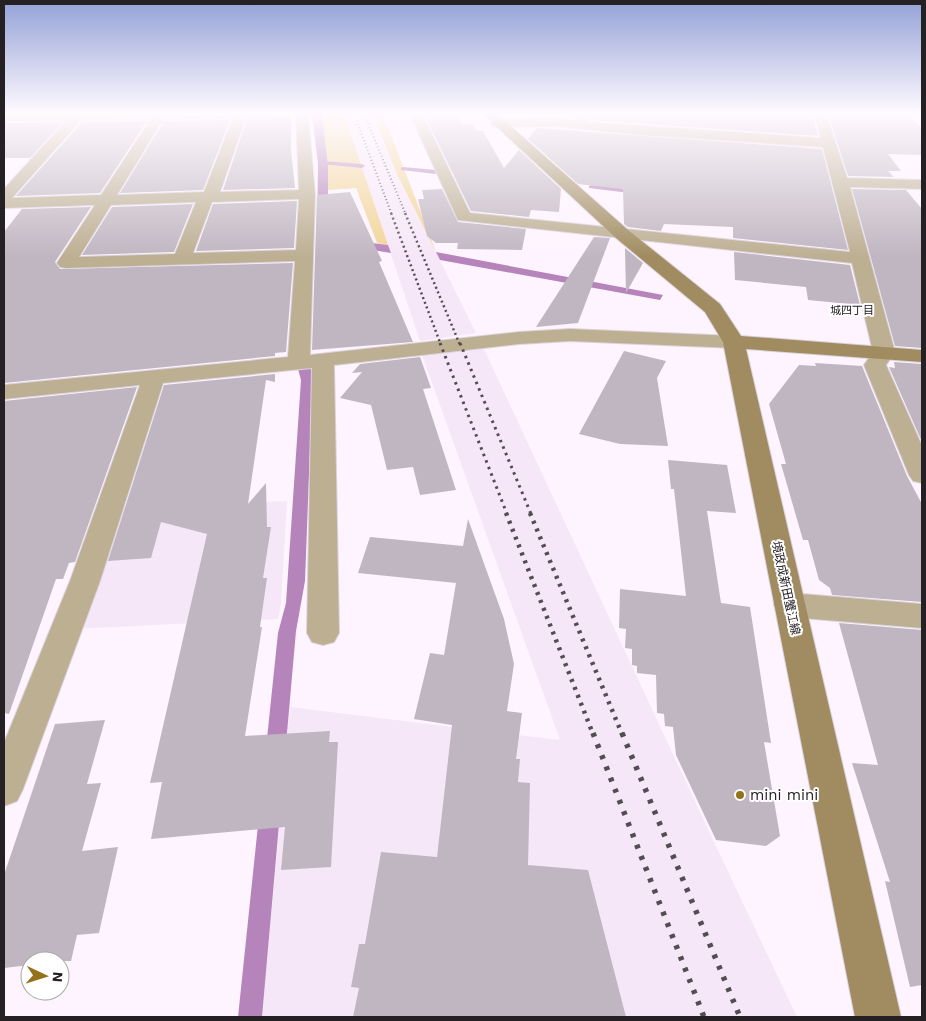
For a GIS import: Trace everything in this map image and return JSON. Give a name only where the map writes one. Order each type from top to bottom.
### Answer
[{"type":"main road","name":"境政成新田蟹江線","points":[[541,162],[622,234],[713,308],[734,342],[878,1017]]},
{"type":"main road","points":[[734,342],[922,356]]},
{"type":"street","points":[[4,198],[36,162]]},
{"type":"street","points":[[130,162],[66,263],[303,255]]},
{"type":"street","points":[[182,259],[222,162]]},
{"type":"street","points":[[305,162],[307,194],[303,255],[311,362],[323,633]]},
{"type":"street","points":[[438,162],[464,217],[860,258]]},
{"type":"street","points":[[835,162],[884,352],[875,365],[922,475]]},
{"type":"street","points":[[841,182],[922,184]]},
{"type":"street","points":[[4,203],[307,194]]},
{"type":"street","points":[[4,392],[311,362],[485,341],[570,335],[734,342]]},
{"type":"street","points":[[4,789],[85,581],[154,377]]},
{"type":"street","points":[[790,604],[922,616]]},
{"type":"shaded area","points":[[318,162],[327,162],[328,235],[332,238],[388,245],[391,253],[336,244],[317,236]]},
{"type":"shaded area","points":[[327,162],[360,162],[388,245],[377,243],[356,188],[328,190]]},
{"type":"shaded area","points":[[360,162],[392,162],[476,333],[420,341]]},
{"type":"shaded area","points":[[392,162],[401,162],[436,252]]},
{"type":"shaded area","points":[[436,252],[663,295],[660,300],[440,260]]},
{"type":"shaded area","points":[[484,349],[797,1017],[262,1017],[290,707],[560,740],[422,355]]},
{"type":"shaded area","points":[[313,368],[305,581],[296,631],[262,1017],[238,1017],[278,633],[286,603],[301,380],[298,369]]},
{"type":"shaded area","points":[[287,501],[281,604],[278,619],[74,629],[114,508]]},
{"type":"building","points":[[47,162],[120,162],[100,193],[16,196]]},
{"type":"building","points":[[139,162],[214,162],[203,190],[120,193]]},
{"type":"building","points":[[233,162],[292,162],[295,188],[223,190]]},
{"type":"building","points":[[447,162],[500,162],[504,168],[509,162],[532,162],[561,189],[559,212],[531,210],[529,217],[471,211]]},
{"type":"building","points":[[553,162],[825,162],[848,250],[733,238],[733,227],[664,224],[661,231],[628,227],[624,224],[623,189],[578,184]]},
{"type":"building","points":[[843,162],[894,162],[901,171],[888,171],[894,177],[848,176]]},
{"type":"building","points":[[442,189],[458,222],[526,229],[522,250],[457,249],[458,243],[436,243],[427,236],[418,199],[424,199],[422,190]]},
{"type":"building","points":[[852,189],[906,190],[922,209],[922,348],[895,346]]},
{"type":"building","points":[[350,192],[382,261],[379,262],[413,342],[312,350],[317,195]]},
{"type":"building","points":[[297,201],[294,248],[196,251],[213,204]]},
{"type":"building","points":[[193,204],[174,252],[82,255],[112,207]]},
{"type":"building","points":[[91,207],[55,262],[60,269],[293,263],[286,352],[275,353],[275,356],[4,383],[4,232],[22,209]]},
{"type":"building","points":[[594,237],[610,238],[578,323],[536,327]]},
{"type":"building","points":[[625,248],[643,263],[626,293]]},
{"type":"building","points":[[734,252],[850,265],[860,305],[808,300],[806,287],[735,280]]},
{"type":"building","points":[[624,351],[666,361],[657,378],[668,446],[620,444],[579,434]]},
{"type":"building","points":[[420,357],[431,388],[423,389],[456,490],[420,495],[413,467],[387,470],[371,405],[340,398],[362,372],[352,373],[360,364]]},
{"type":"building","points":[[894,362],[922,364],[922,442],[889,367],[895,368]]},
{"type":"building","points":[[815,363],[862,366],[907,476],[922,504],[922,602],[832,595],[830,588],[819,580],[808,540],[803,540],[781,464],[786,464],[769,404],[799,365],[816,366]]},
{"type":"building","points":[[275,374],[275,382],[266,380],[248,504],[266,483],[267,527],[271,527],[263,578],[267,578],[260,627],[262,627],[245,736],[330,731],[329,742],[338,742],[331,867],[281,870],[285,827],[151,839],[162,782],[150,783],[207,534],[161,522],[151,558],[108,561],[164,385]]},
{"type":"building","points":[[137,387],[75,562],[69,563],[63,579],[56,579],[9,714],[4,713],[4,401]]},
{"type":"building","points":[[668,460],[727,465],[736,513],[707,511],[721,603],[750,607],[771,743],[764,742],[780,836],[766,846],[716,840],[676,755],[673,727],[665,726],[664,714],[657,713],[656,675],[637,673],[637,666],[632,665],[632,649],[625,648],[626,629],[619,628],[620,589],[686,596],[674,489],[671,489]]},
{"type":"building","points":[[468,519],[504,619],[514,664],[507,711],[522,713],[516,759],[520,759],[518,782],[530,783],[528,865],[588,870],[626,1017],[353,1017],[359,988],[351,987],[359,944],[365,944],[381,852],[437,857],[452,725],[414,719],[430,653],[444,655],[456,583],[358,573],[370,537],[463,546]]},
{"type":"building","points":[[839,623],[922,630],[922,985],[910,987],[885,881],[890,882],[852,763],[878,765]]},
{"type":"building","points":[[105,720],[87,784],[101,783],[82,851],[118,847],[99,933],[77,935],[71,961],[70,951],[20,951],[20,966],[4,968],[4,875],[55,724]]},
{"type":"waterway","points":[[323,163],[362,166]]},
{"type":"waterway","points":[[403,169],[436,172]]},
{"type":"waterway","points":[[591,187],[638,192]]},
{"type":"railway","points":[[372,162],[392,215]]},
{"type":"railway","points":[[384,162],[406,215]]},
{"type":"railway","points":[[391,213],[441,345]]},
{"type":"railway","points":[[405,213],[460,345]]},
{"type":"railway","points":[[440,343],[507,514]]},
{"type":"railway","points":[[460,343],[531,514]]},
{"type":"railway","points":[[506,513],[593,734]]},
{"type":"railway","points":[[530,513],[622,734]]},
{"type":"railway","points":[[593,733],[704,1017]]},
{"type":"railway","points":[[622,733],[740,1017]]},
{"type":"place","name":"mini mini","points":[[740,795]]},
{"type":"district","name":"城四丁目","points":[[852,310]]}]
